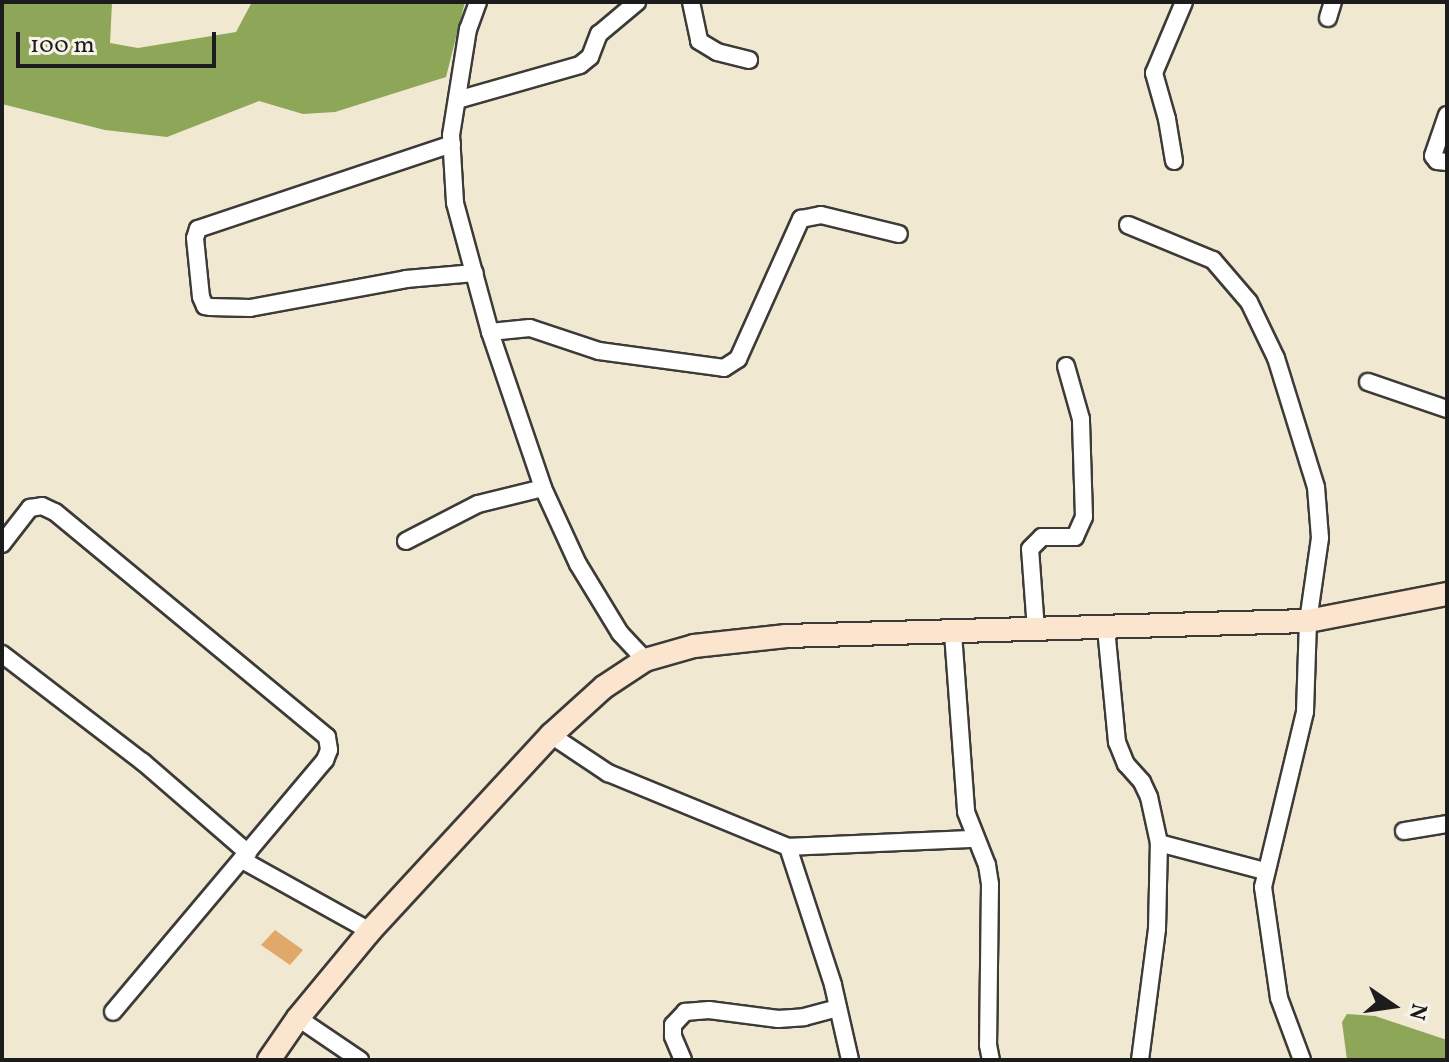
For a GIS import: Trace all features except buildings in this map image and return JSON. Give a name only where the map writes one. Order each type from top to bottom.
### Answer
[{"type":"main road","points":[[269,1060],[298,1018],[370,931],[551,735],[604,687],[645,660],[694,646],[786,636],[1308,621],[1447,594]]},
{"type":"street","points":[[478,2],[468,29],[457,100],[452,144],[455,203],[490,332],[543,488],[592,587],[620,633],[645,660]]},
{"type":"street","points":[[457,100],[580,65],[590,57],[599,34],[637,2]]},
{"type":"street","points":[[691,2],[699,41],[717,52],[749,60]]},
{"type":"street","points":[[1174,161],[1167,119],[1154,73],[1184,2]]},
{"type":"street","points":[[1447,115],[1433,156],[1437,161],[1447,162]]},
{"type":"street","points":[[452,144],[198,229],[195,238],[201,297],[210,307],[250,308],[395,281],[475,273]]},
{"type":"street","points":[[490,332],[530,328],[618,355],[731,366],[743,350],[801,219],[821,215],[899,234]]},
{"type":"street","points":[[1128,225],[1213,260],[1249,302],[1276,358],[1316,487],[1320,538],[1308,621],[1305,712],[1265,871],[1264,896],[1279,998],[1302,1060]]},
{"type":"street","points":[[1036,630],[1030,549],[1042,537],[1075,537],[1084,517],[1081,419],[1066,366]]},
{"type":"street","points":[[1368,382],[1447,409]]},
{"type":"street","points":[[406,541],[478,504],[543,488]]},
{"type":"street","points":[[2,544],[30,508],[42,506],[55,512],[327,737],[329,750],[325,760],[113,1012]]},
{"type":"street","points":[[1106,628],[1117,742],[1126,764],[1142,782],[1149,797],[1159,843],[1157,929],[1140,1060]]},
{"type":"street","points":[[953,633],[966,812],[974,839],[987,865],[990,884],[988,1045],[991,1060]]},
{"type":"street","points":[[2,654],[143,762],[245,856],[370,931]]},
{"type":"street","points":[[551,735],[608,773],[788,847],[974,839]]},
{"type":"street","points":[[1404,831],[1447,824]]},
{"type":"street","points":[[1159,843],[1265,871]]},
{"type":"street","points":[[788,847],[815,921],[850,1060]]},
{"type":"street","points":[[683,1060],[673,1036],[673,1025],[677,1016],[685,1012],[709,1010],[778,1019],[804,1017],[838,1008]]},
{"type":"street","points":[[298,1018],[360,1060]]},
{"type":"green space","points":[[2,2],[112,2],[110,43],[138,48],[236,32],[252,2],[465,2],[446,77],[335,112],[303,114],[259,101],[167,137],[105,130],[2,104]]},
{"type":"green space","points":[[1347,1014],[1375,1016],[1447,1040],[1447,1060],[1347,1060],[1342,1022]]}]
